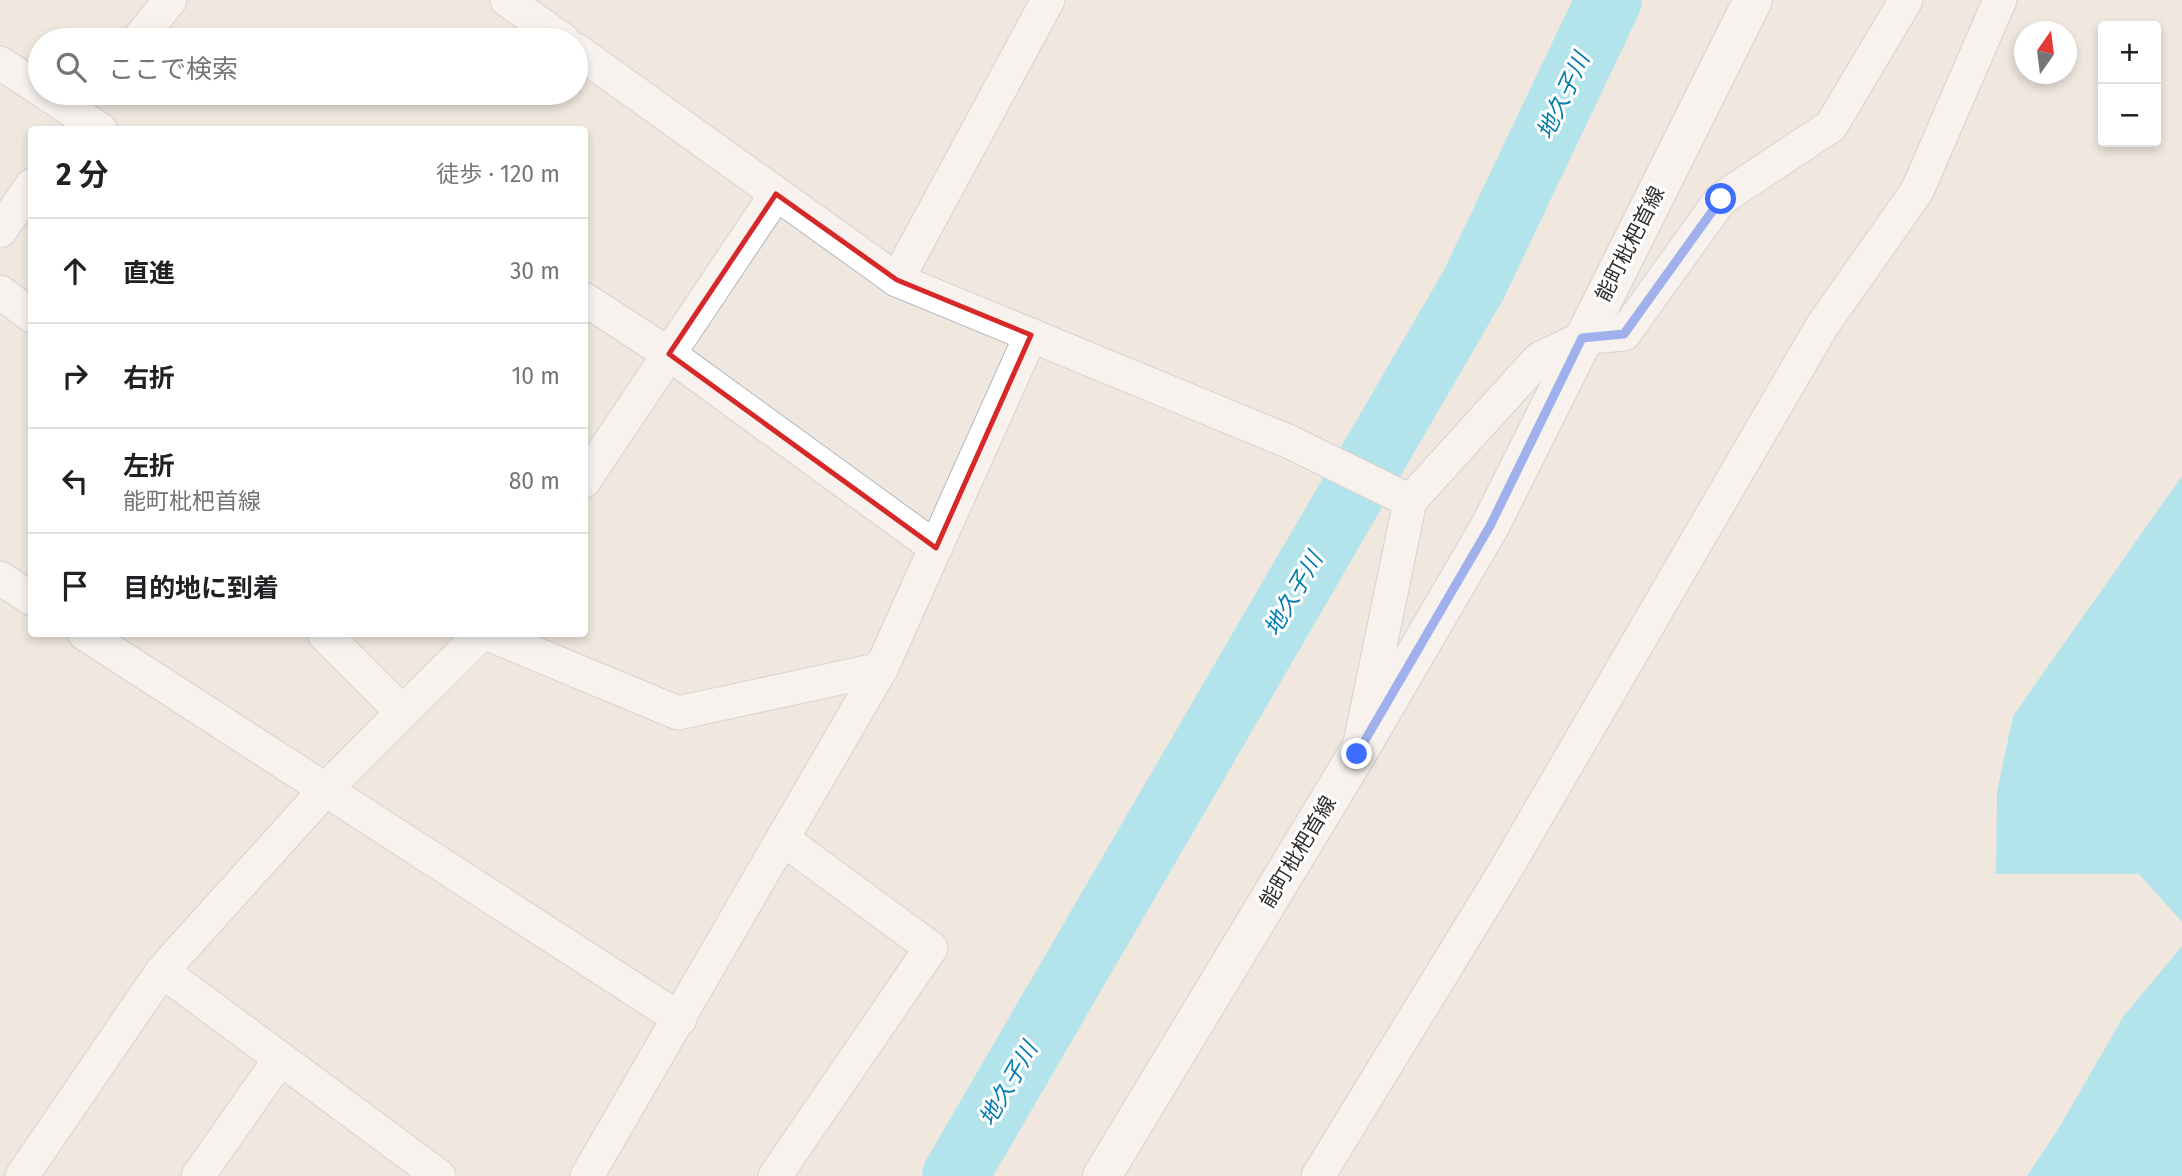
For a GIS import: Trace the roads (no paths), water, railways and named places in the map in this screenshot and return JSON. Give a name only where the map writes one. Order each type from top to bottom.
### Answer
[{"type":"main road","name":"能町枇杷首線","points":[[1102,1176],[1357,754],[1490,526],[1582,338],[1754,0]]},
{"type":"street","points":[[148,28],[170,0]]},
{"type":"street","points":[[507,0],[546,28]]},
{"type":"street","points":[[897,280],[1048,0]]},
{"type":"street","points":[[1357,754],[1410,501],[1539,359],[1582,338],[1624,334],[1721,199],[1831,126],[1906,0]]},
{"type":"street","points":[[1318,1176],[1506,869],[1822,326],[1917,191],[2000,0]]},
{"type":"street","points":[[588,59],[897,280],[1290,442],[1410,501]]},
{"type":"street","points":[[0,63],[28,81]]},
{"type":"street","points":[[66,105],[86,117]]},
{"type":"street","points":[[0,231],[28,191]]},
{"type":"street","points":[[588,475],[776,194]]},
{"type":"street","points":[[0,292],[28,313]]},
{"type":"street","points":[[588,302],[669,354],[936,548]]},
{"type":"street","points":[[587,1176],[881,669],[1031,335]]},
{"type":"street","points":[[0,578],[28,596]]},
{"type":"street","points":[[90,637],[680,1019]]},
{"type":"street","points":[[327,637],[401,711]]},
{"type":"street","points":[[22,1176],[162,971],[326,789],[478,637]]},
{"type":"street","points":[[495,637],[678,713],[881,669]]},
{"type":"street","points":[[775,1176],[931,948],[784,840]]},
{"type":"street","points":[[162,971],[281,1059],[417,1170]]},
{"type":"street","points":[[198,1176],[281,1059]]},
{"type":"water","points":[[2182,476],[2182,922],[2139,874],[1996,874],[1997,792],[2013,716]]},
{"type":"water","points":[[2182,946],[2182,1176],[2027,1176],[2059,1128],[2123,1017]]},
{"type":"waterway","name":"地久子川","points":[[955,1176],[1474,284],[1609,0]]}]
